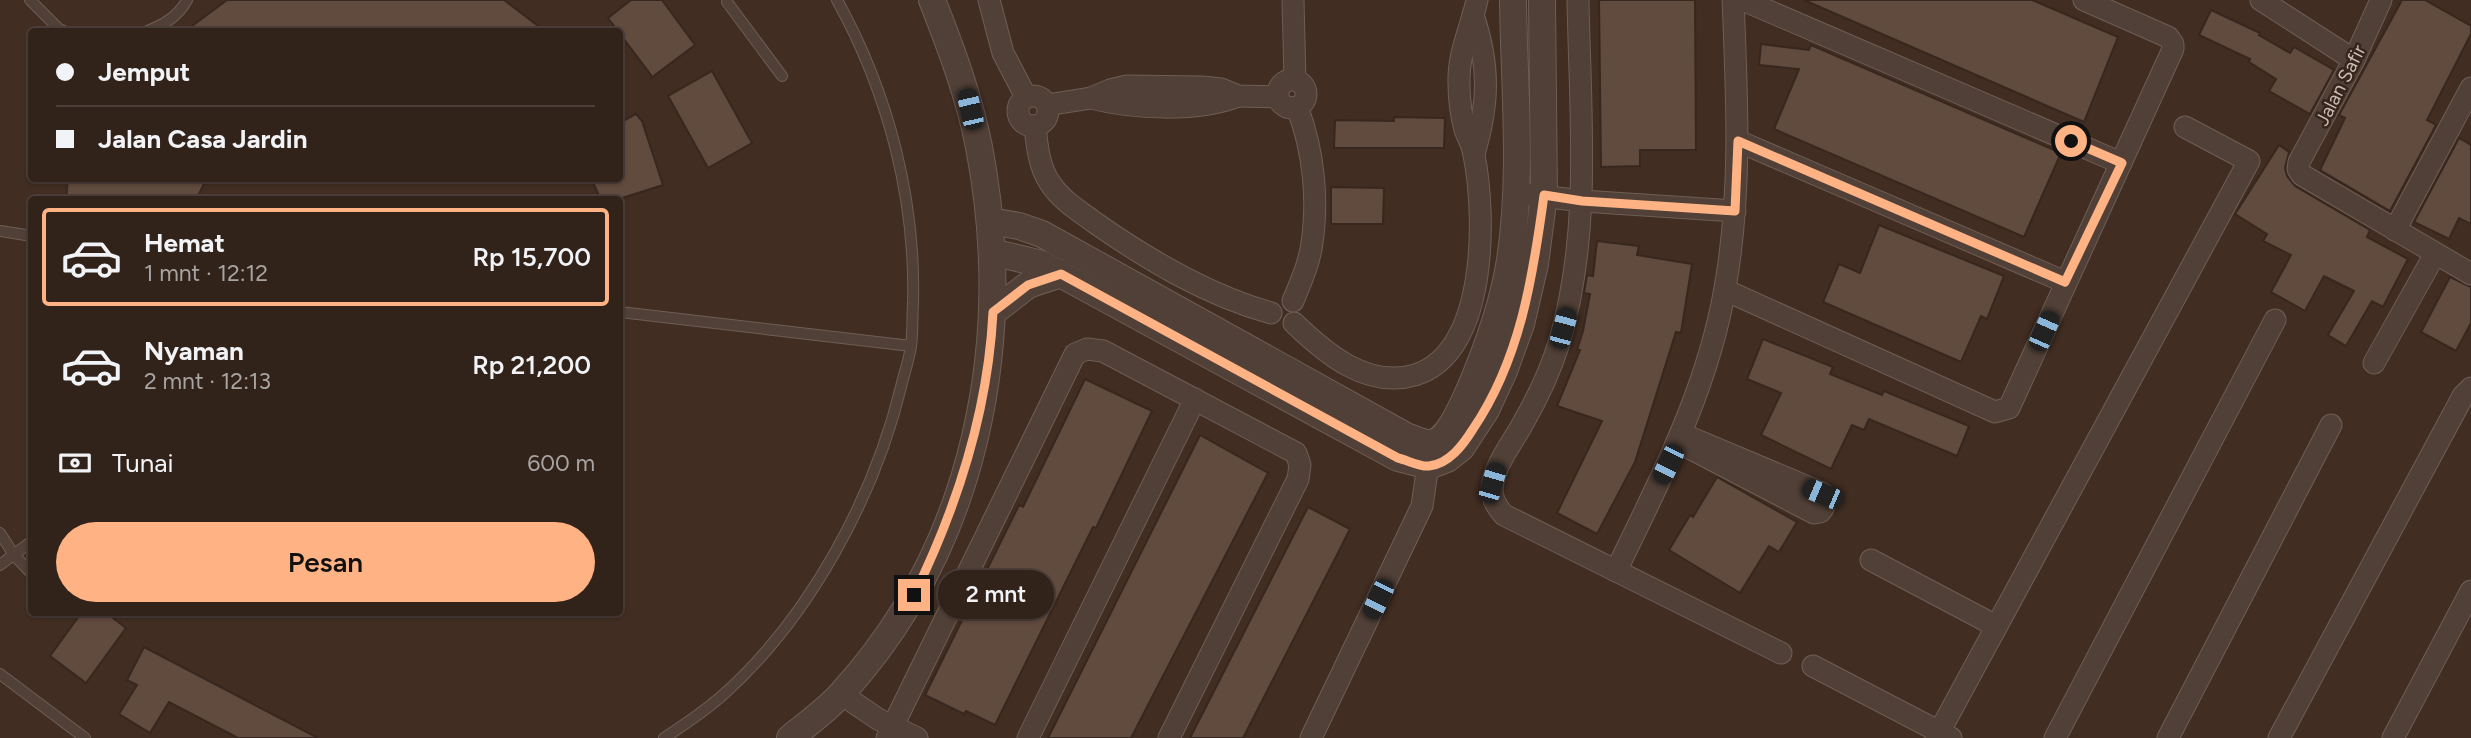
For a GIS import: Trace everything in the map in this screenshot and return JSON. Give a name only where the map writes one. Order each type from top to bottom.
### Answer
[{"type":"street","points":[[790,738],[841,694],[908,605],[938,547],[960,486],[976,433],[986,386],[993,312],[990,221],[979,146],[966,91],[932,0]]},
{"type":"street","points":[[989,0],[1003,53],[1026,97]]},
{"type":"street","points":[[1293,0],[1295,80]]},
{"type":"street","points":[[1311,738],[1422,506],[1429,455],[1437,441],[1450,429],[1481,364],[1496,318],[1509,262],[1517,192],[1513,0]]},
{"type":"street","points":[[992,251],[1026,258],[1061,274],[1398,458],[1429,455],[1447,459],[1461,448],[1486,410],[1521,324],[1532,276],[1544,195],[1542,0]]},
{"type":"street","points":[[1578,0],[1582,201],[1574,282],[1559,342],[1540,392],[1496,470],[1492,497],[1504,515],[1781,653]]},
{"type":"street","points":[[1616,571],[1680,438],[1705,367],[1725,290],[1735,211],[1738,141],[1733,0]]},
{"type":"street","points":[[1743,0],[2122,163]]},
{"type":"street","points":[[1725,290],[1983,407],[2000,412],[2012,404],[2065,282],[2172,53],[2173,44],[2168,37],[2084,0]]},
{"type":"street","name":"Jalan Safir","points":[[2381,0],[2354,60],[2299,162],[2298,169],[2302,174],[2395,230]]},
{"type":"street","points":[[2271,3],[2354,60]]},
{"type":"street","points":[[1294,323],[1340,362],[1358,370],[1384,376],[1405,378],[1434,367],[1446,356],[1464,324],[1478,271],[1480,213],[1474,154],[1465,130],[1459,82],[1464,40],[1475,8]]},
{"type":"street","points":[[1295,80],[1305,87],[1307,93],[1302,104],[1297,107],[1285,106],[1278,97],[1281,86],[1285,82],[1295,80]]},
{"type":"street","points":[[2471,89],[2465,116],[2395,230],[2471,274]]},
{"type":"street","points":[[1036,96],[1045,100],[1048,116],[1045,121],[1029,126],[1019,119],[1018,107],[1026,97],[1036,96]]},
{"type":"street","points":[[1047,105],[1091,98],[1129,106],[1203,105],[1221,103],[1238,96],[1278,97]]},
{"type":"street","points":[[1294,323],[1299,312],[1293,301],[1311,250],[1314,222],[1311,152],[1307,132],[1297,107]]},
{"type":"street","points":[[1035,126],[1037,150],[1047,180],[1065,201],[1118,238],[1202,286],[1271,313]]},
{"type":"street","points":[[1813,666],[1942,736],[1996,626],[2249,161],[2185,127]]},
{"type":"street","points":[[1738,141],[2065,282]]},
{"type":"street","points":[[1517,192],[1582,201],[1735,211]]},
{"type":"street","points":[[990,221],[1019,226],[1042,234],[1408,437],[1429,455]]},
{"type":"street","points":[[2374,363],[2435,254]]},
{"type":"street","points":[[993,312],[1028,285],[1061,274]]},
{"type":"street","points":[[1293,301],[1281,299],[1272,307],[1271,313],[1282,326],[1294,323]]},
{"type":"street","points":[[2055,738],[2275,320]]},
{"type":"street","points":[[890,732],[1076,354],[1087,349],[1103,351],[1296,453],[1300,465],[1298,479],[1169,738]]},
{"type":"street","points":[[2279,738],[2463,396],[2471,388]]},
{"type":"street","points":[[1028,738],[1195,399]]},
{"type":"street","points":[[2168,738],[2331,425]]},
{"type":"street","points":[[1680,438],[1822,494],[1826,500],[1825,507],[1821,512],[1814,513],[1680,438]]},
{"type":"street","points":[[1871,560],[1996,626]]},
{"type":"street","points":[[2393,738],[2471,591]]},
{"type":"street","points":[[841,694],[890,732],[917,738]]},
{"type":"lane","points":[[30,0],[58,28]]},
{"type":"lane","points":[[155,28],[182,9],[187,0]]},
{"type":"lane","points":[[664,738],[724,695],[781,634],[826,566],[865,496],[893,420],[911,346],[913,279],[909,216],[892,135],[874,76],[837,0]]},
{"type":"lane","points":[[727,1],[782,76]]},
{"type":"lane","points":[[0,231],[28,235]]},
{"type":"lane","points":[[623,312],[911,346]]},
{"type":"lane","points":[[0,533],[14,555],[28,570]]},
{"type":"lane","points":[[0,565],[28,544]]},
{"type":"lane","points":[[0,674],[85,738]]},
{"type":"building","points":[[227,0],[504,0],[541,28],[189,28]]},
{"type":"building","points":[[631,0],[662,0],[695,45],[651,78],[623,38],[623,28],[616,28],[608,18]]},
{"type":"building","points":[[1599,0],[1695,0],[1696,150],[1640,150],[1640,166],[1601,167]]},
{"type":"building","points":[[1804,0],[2032,0],[2118,37],[2084,122]]},
{"type":"building","points":[[2402,0],[2425,0],[2471,26],[2471,34],[2427,120],[2436,125],[2390,211],[2320,170],[2345,118],[2339,115]]},
{"type":"building","points":[[2211,10],[2260,33],[2259,35],[2290,53],[2294,47],[2334,70],[2310,114],[2269,91],[2276,79],[2249,62],[2250,59],[2199,35]]},
{"type":"building","points":[[1761,44],[1809,50],[1811,45],[2061,153],[2024,237],[1774,129],[1799,69],[1759,65]]},
{"type":"building","points":[[712,71],[752,143],[708,168],[668,96]]},
{"type":"building","points":[[636,114],[642,121],[663,185],[623,198],[599,196],[593,182],[623,182],[623,121]]},
{"type":"building","points":[[1394,117],[1445,118],[1444,148],[1334,148],[1335,120],[1394,121]]},
{"type":"building","points":[[2459,138],[2471,145],[2471,224],[2459,218],[2449,239],[2414,222]]},
{"type":"building","points":[[2279,145],[2289,152],[2285,168],[2287,176],[2295,186],[2370,230],[2367,237],[2408,259],[2383,307],[2372,301],[2346,346],[2328,335],[2354,291],[2324,276],[2305,311],[2271,292],[2291,255],[2263,241],[2267,234],[2235,214]]},
{"type":"building","points":[[68,182],[205,182],[198,196],[66,196]]},
{"type":"building","points":[[1331,187],[1384,188],[1383,224],[1331,224]]},
{"type":"building","points":[[1879,225],[2004,276],[1987,319],[1981,316],[1961,362],[1823,302],[1839,264],[1860,273]]},
{"type":"building","points":[[1597,241],[1639,246],[1637,255],[1692,264],[1681,333],[1676,332],[1635,462],[1597,534],[1557,513],[1602,421],[1557,406],[1580,350],[1577,350],[1590,294],[1584,293],[1587,275],[1593,276]]},
{"type":"building","points":[[2450,277],[2471,287],[2471,323],[2456,351],[2421,332]]},
{"type":"building","points":[[1763,339],[1833,367],[1830,374],[1882,395],[1884,391],[1969,426],[1957,456],[1869,419],[1864,430],[1852,425],[1831,469],[1761,435],[1781,393],[1747,379]]},
{"type":"building","points":[[1085,379],[1152,411],[1096,528],[1093,527],[995,725],[966,711],[964,714],[925,695],[1019,505],[1023,507]]},
{"type":"building","points":[[1200,435],[1268,473],[1131,738],[1048,738]]},
{"type":"building","points":[[1717,477],[1797,522],[1779,552],[1769,546],[1740,593],[1669,550]]},
{"type":"building","points":[[1308,507],[1350,529],[1339,551],[1243,738],[1190,738]]},
{"type":"building","points":[[79,616],[110,616],[126,628],[86,683],[50,656]]},
{"type":"building","points":[[144,647],[318,738],[238,738],[169,702],[150,733],[119,714],[137,685],[127,680]]},
{"type":"waterway","points":[[1527,223],[1530,202]]},
{"type":"route","points":[[914,595],[938,547],[976,433],[986,386],[993,312],[1028,285],[1043,279],[1061,274],[1398,458],[1429,466],[1447,459],[1461,448],[1486,410],[1504,371],[1521,324],[1535,264],[1544,195],[1582,201],[1735,211],[1738,141],[2065,282],[2122,163],[2071,141]]}]
